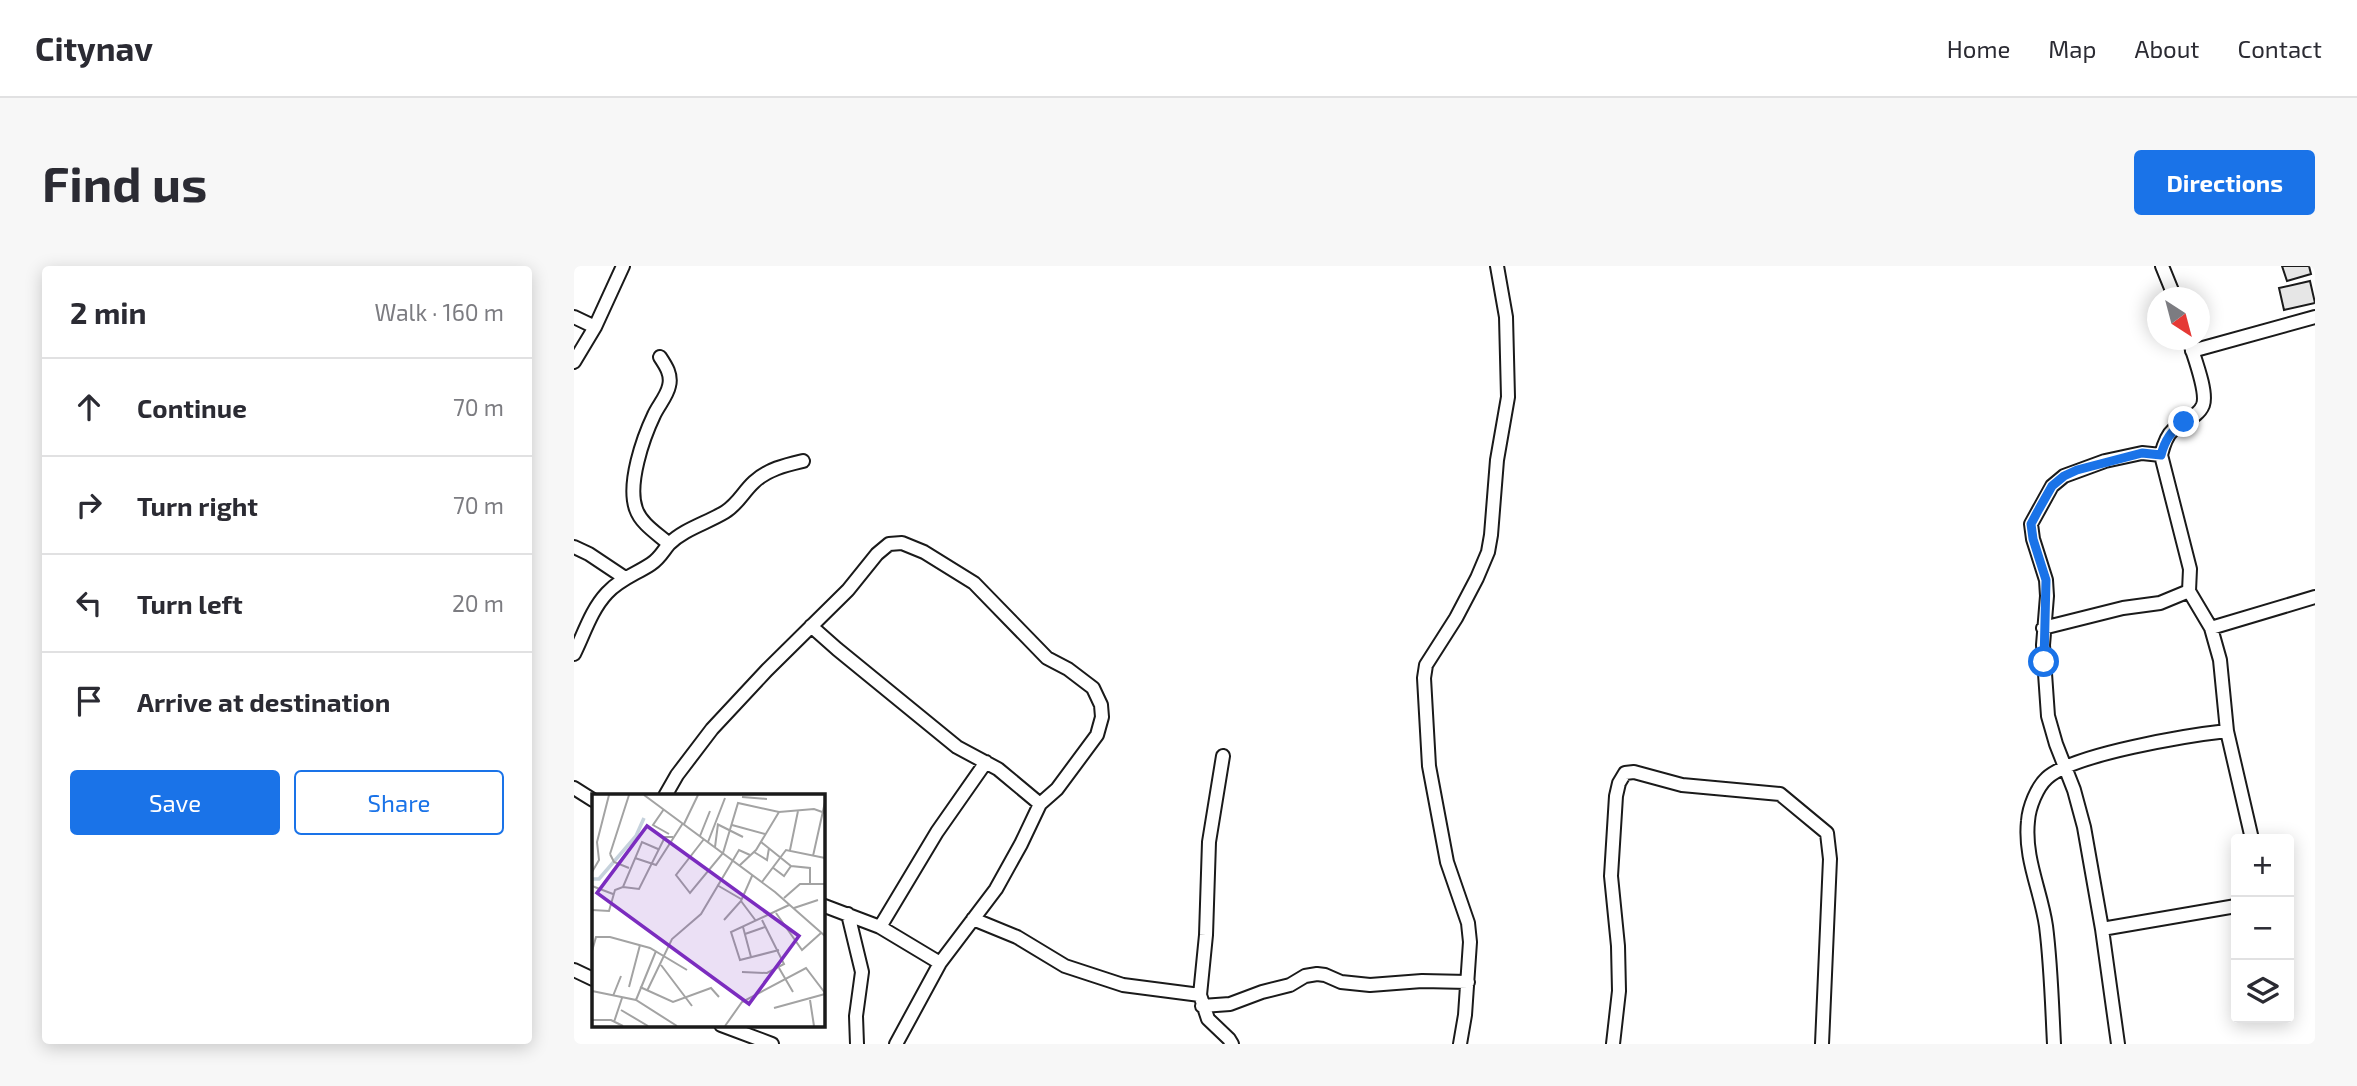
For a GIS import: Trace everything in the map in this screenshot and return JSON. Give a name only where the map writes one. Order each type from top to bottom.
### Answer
[{"type":"street","points":[[574,362],[595,327],[623,266]]},
{"type":"street","points":[[1460,1044],[1470,942],[1468,923],[1447,862],[1429,766],[1424,678],[1426,665],[1456,618],[1488,552],[1497,460],[1508,397],[1506,317],[1497,266]]},
{"type":"street","points":[[2162,266],[2171,287]]},
{"type":"street","points":[[574,317],[595,327]]},
{"type":"street","points":[[2210,341],[2315,317]]},
{"type":"street","points":[[2192,350],[2203,390],[2203,405],[2199,413],[2172,430],[2161,455],[2190,569],[2189,591],[2211,628],[2220,660],[2227,731],[2251,834]]},
{"type":"street","points":[[660,357],[670,372],[669,387],[644,438],[634,498],[636,511],[643,522],[669,544]]},
{"type":"street","points":[[2118,1044],[2084,828],[2048,716],[2043,628],[2046,580],[2031,524],[2052,486],[2064,476],[2105,461],[2142,453],[2161,455]]},
{"type":"street","points":[[574,654],[603,598],[625,578],[653,563],[669,544],[685,532],[739,502],[753,482],[766,473],[803,461]]},
{"type":"street","points":[[666,794],[712,729],[848,590],[877,554],[889,544],[902,543],[924,552],[974,583],[1047,658],[1068,668],[1093,688],[1101,705],[1102,717],[1097,735],[1057,789],[1040,804],[996,889],[940,964],[896,1044]]},
{"type":"street","points":[[574,547],[625,578]]},
{"type":"street","points":[[2043,628],[2123,608],[2160,603],[2189,591]]},
{"type":"street","points":[[2211,628],[2315,597]]},
{"type":"street","points":[[811,626],[957,747],[986,762],[1040,804]]},
{"type":"street","points":[[2054,1044],[2046,928],[2030,864],[2028,820],[2034,799],[2046,779],[2065,766],[2126,749],[2196,734],[2227,731]]},
{"type":"street","points":[[1223,756],[1208,854],[1201,1001],[1208,1019],[1232,1044]]},
{"type":"street","points":[[880,928],[937,832],[986,762]]},
{"type":"street","points":[[1613,1044],[1619,991],[1618,946],[1611,876],[1616,796],[1625,773],[1634,772],[1682,785],[1780,794],[1827,834],[1830,859],[1822,1044]]},
{"type":"street","points":[[574,788],[592,799]]},
{"type":"street","points":[[824,906],[880,928],[940,964]]},
{"type":"street","points":[[2102,929],[2231,907]]},
{"type":"street","points":[[848,914],[862,972],[856,1016],[857,1044]]},
{"type":"street","points":[[973,919],[1017,937],[1065,966],[1123,985],[1201,1001],[1230,1004],[1317,974],[1341,982],[1370,985],[1422,981],[1468,982]]},
{"type":"street","points":[[574,970],[592,979]]},
{"type":"street","points":[[724,1026],[772,1044]]},
{"type":"building","points":[[2282,266],[2309,266],[2311,274],[2287,281]]},
{"type":"building","points":[[2310,281],[2315,303],[2284,310],[2279,288]]},
{"type":"route","points":[[2044,662],[2046,580],[2031,524],[2052,486],[2064,476],[2105,461],[2142,453],[2161,455],[2172,430],[2184,422]]}]
